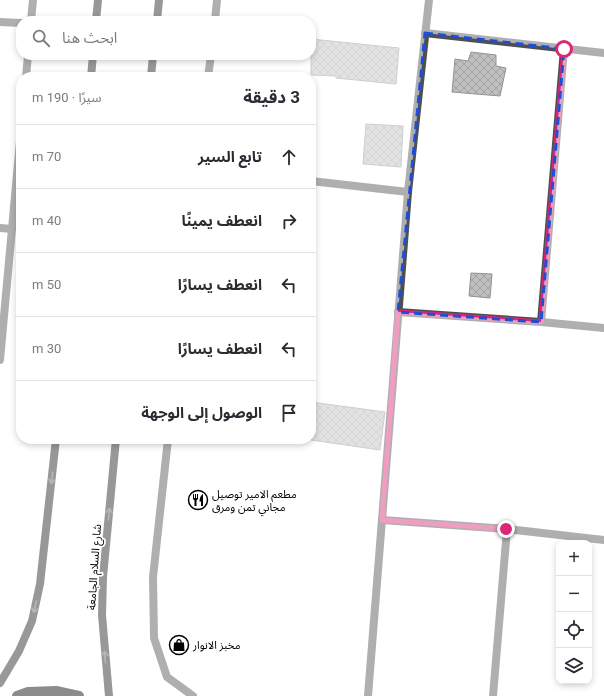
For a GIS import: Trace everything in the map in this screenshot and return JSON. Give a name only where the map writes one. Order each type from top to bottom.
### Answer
[{"type":"main road","points":[[96,16],[98,0]]},
{"type":"main road","points":[[157,16],[159,0]]},
{"type":"main road","points":[[91,72],[93,60]]},
{"type":"main road","points":[[151,72],[153,60]]},
{"type":"main road","points":[[0,683],[19,651],[32,621],[40,584],[55,444]]},
{"type":"main road","name":"شارع السلام الجامعة","points":[[108,696],[102,615],[103,577],[116,444]]},
{"type":"main road","points":[[17,696],[28,692],[56,690],[79,696]]},
{"type":"street","points":[[32,16],[34,0]]},
{"type":"street","points":[[215,16],[217,0]]},
{"type":"street","points":[[368,696],[408,192],[429,0]]},
{"type":"street","points":[[0,22],[16,23]]},
{"type":"street","points":[[425,33],[604,53]]},
{"type":"street","points":[[541,322],[564,49]]},
{"type":"street","points":[[26,72],[28,60]]},
{"type":"street","points":[[209,72],[210,60]]},
{"type":"street","points":[[316,182],[408,192]]},
{"type":"street","points":[[0,360],[16,186]]},
{"type":"street","points":[[0,228],[12,230]]},
{"type":"street","points":[[398,312],[604,328]]},
{"type":"street","points":[[167,444],[153,577],[154,638],[167,677],[193,696]]},
{"type":"street","points":[[382,520],[506,529],[604,540]]},
{"type":"street","points":[[493,696],[506,529]]},
{"type":"highlighted area","points":[[425,33],[564,49],[541,322],[398,312]]},
{"type":"building","points":[[316,40],[399,48],[396,84],[336,78],[336,76],[316,75],[316,72],[311,72],[311,60],[316,60]]},
{"type":"building","points":[[471,52],[496,55],[496,66],[506,68],[500,96],[452,92],[455,59],[468,61]]},
{"type":"building","points":[[366,124],[403,126],[401,167],[363,164]]},
{"type":"building","points":[[471,273],[492,274],[490,298],[469,296]]},
{"type":"building","points":[[316,403],[385,412],[380,450],[316,441]]},
{"type":"place","name":"مطعم الامير توصيل مجاني تمن ومرق","points":[[198,500]]},
{"type":"place","name":"مخبز الانوار","points":[[179,645]]},
{"type":"route","points":[[506,529],[382,520],[398,312],[541,322],[564,49]]}]
